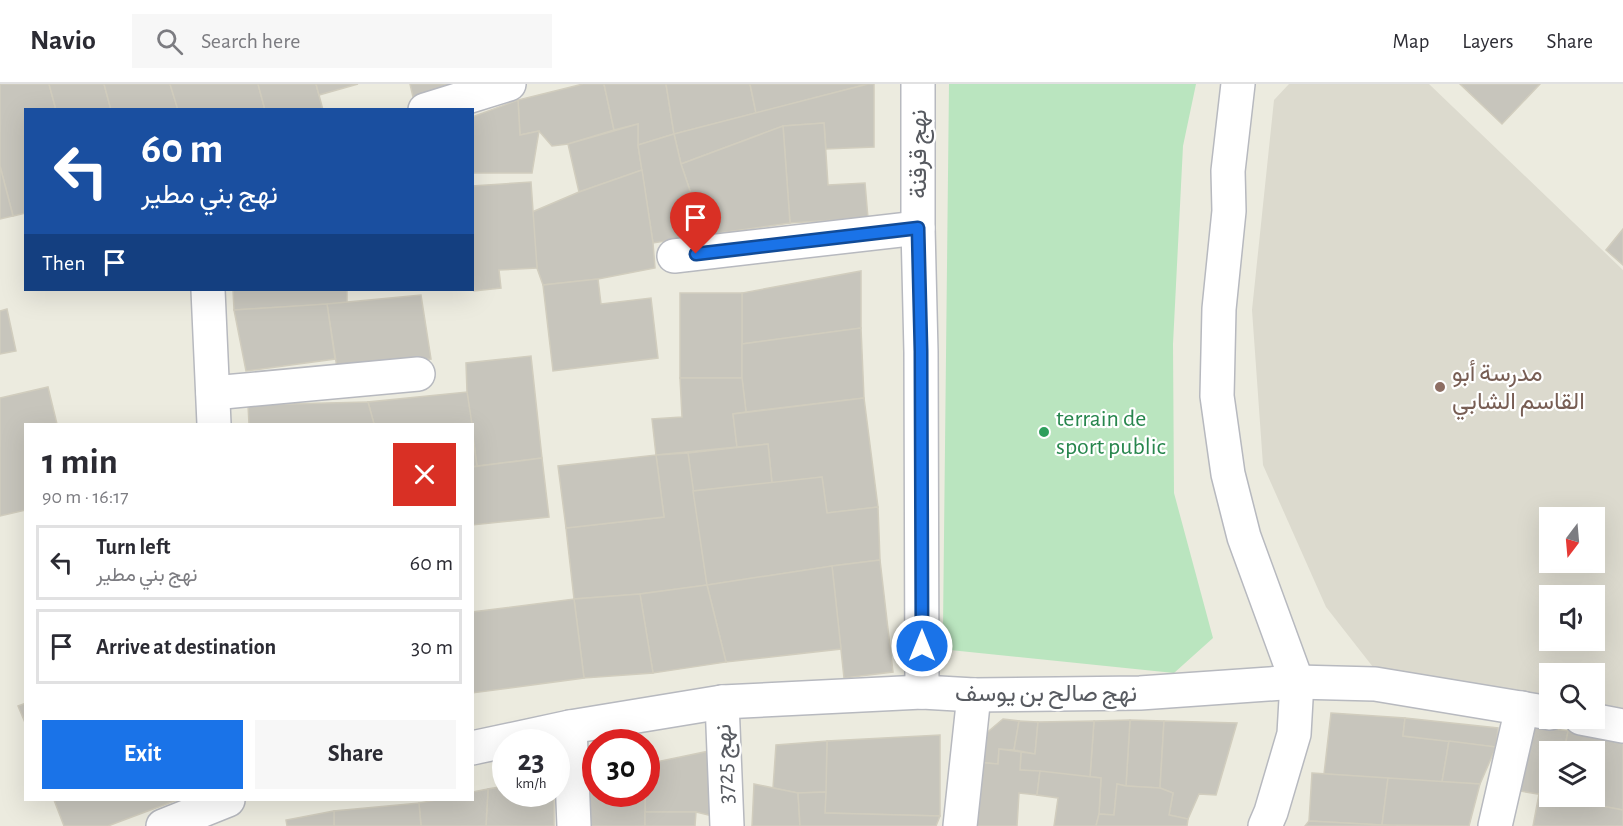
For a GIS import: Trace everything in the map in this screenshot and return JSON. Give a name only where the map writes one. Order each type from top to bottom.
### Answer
[{"type":"street","points":[[431,108],[508,84]]},
{"type":"street","name":"نهج قرقنة","points":[[918,84],[922,692]]},
{"type":"street","points":[[1238,84],[1228,171],[1229,211],[1220,309],[1217,396],[1228,474],[1244,537],[1297,682],[1294,734],[1265,826]]},
{"type":"street","points":[[674,256],[918,228]]},
{"type":"street","points":[[208,291],[214,409],[418,374]]},
{"type":"street","name":"نهج صالح بن يوسف","points":[[474,748],[570,727],[722,702],[922,692],[974,695],[1140,693],[1297,682],[1374,684],[1536,710]]},
{"type":"street","points":[[960,826],[974,695]]},
{"type":"street","name":"نهج 3725","points":[[722,702],[727,826]]},
{"type":"street","points":[[1495,826],[1536,710]]},
{"type":"street","points":[[1605,723],[1623,726]]},
{"type":"street","points":[[570,727],[574,826]]},
{"type":"street","points":[[163,826],[225,801]]},
{"type":"street","points":[[227,801],[227,826]]},
{"type":"shaded area","name":"مدرسة أبو القاسم الشابي","points":[[1289,84],[1429,84],[1623,270],[1623,728],[1605,726],[1605,663],[1539,663],[1539,717],[1398,699],[1326,607],[1263,465],[1252,310],[1274,100]]},
{"type":"green space","name":"terrain de sport public","points":[[949,84],[1196,84],[1183,146],[1173,344],[1174,493],[1213,638],[1174,673],[950,650],[943,628]]},
{"type":"building","points":[[0,84],[49,84],[55,108],[24,108],[24,213],[13,216],[0,166]]},
{"type":"building","points":[[49,84],[104,84],[110,108],[55,108]]},
{"type":"building","points":[[104,84],[170,84],[177,108],[110,108]]},
{"type":"building","points":[[170,84],[258,84],[264,108],[177,108]]},
{"type":"building","points":[[258,84],[316,84],[322,108],[264,108]]},
{"type":"building","points":[[316,84],[358,84],[319,95]]},
{"type":"building","points":[[410,84],[459,84],[413,97]]},
{"type":"building","points":[[583,84],[604,84],[614,130],[568,144],[552,146],[539,131],[520,135],[518,100]]},
{"type":"building","points":[[604,84],[666,84],[674,134],[638,145],[638,124],[614,130]]},
{"type":"building","points":[[666,84],[750,84],[756,113],[674,134]]},
{"type":"building","points":[[750,84],[868,84],[756,113]]},
{"type":"building","points":[[874,84],[874,147],[826,149],[824,123],[783,126],[681,164],[674,134]]},
{"type":"building","points":[[1460,84],[1540,84],[1502,124]]},
{"type":"building","points":[[518,100],[520,135],[539,131],[532,173],[474,173],[474,116]]},
{"type":"building","points":[[824,123],[828,185],[865,183],[868,218],[790,223],[783,126]]},
{"type":"building","points":[[638,124],[638,145],[642,170],[579,192],[568,144]]},
{"type":"building","points":[[783,126],[790,223],[705,235],[681,164]]},
{"type":"building","points":[[674,134],[681,164],[705,235],[653,243],[638,145]]},
{"type":"building","points":[[0,166],[13,216],[0,219]]},
{"type":"building","points":[[642,170],[655,268],[598,279],[543,285],[537,268],[532,212],[579,192]]},
{"type":"building","points":[[531,182],[537,268],[499,270],[501,288],[474,291],[474,186]]},
{"type":"building","points":[[1623,229],[1623,265],[1606,250]]},
{"type":"building","points":[[861,271],[861,328],[742,344],[742,293]]},
{"type":"building","points":[[598,279],[601,304],[651,298],[658,358],[553,371],[543,285]]},
{"type":"building","points":[[233,291],[347,291],[347,303],[234,310]]},
{"type":"building","points":[[680,293],[742,293],[742,378],[680,378]]},
{"type":"building","points":[[421,295],[431,359],[337,368],[327,304]]},
{"type":"building","points":[[327,304],[335,359],[246,371],[234,310]]},
{"type":"building","points":[[7,309],[16,351],[0,354],[0,311]]},
{"type":"building","points":[[861,328],[864,398],[746,412],[742,378],[742,344]]},
{"type":"building","points":[[531,356],[542,458],[477,466],[474,423],[471,423],[467,392],[466,363]]},
{"type":"building","points":[[680,378],[742,378],[746,412],[733,414],[737,447],[656,455],[652,419],[682,417]]},
{"type":"building","points":[[48,387],[57,423],[24,423],[24,510],[0,516],[0,398]]},
{"type":"building","points":[[467,392],[472,423],[374,423],[368,402]]},
{"type":"building","points":[[864,398],[878,507],[827,513],[822,477],[772,483],[768,444],[737,447],[733,414]]},
{"type":"building","points":[[368,402],[374,423],[249,423],[248,405]]},
{"type":"building","points":[[768,444],[772,483],[693,491],[688,453]]},
{"type":"building","points":[[474,445],[477,466],[474,467]]},
{"type":"building","points":[[688,453],[707,585],[640,594],[574,599],[566,528],[664,517],[656,455]]},
{"type":"building","points":[[656,455],[664,517],[566,528],[558,466]]},
{"type":"building","points":[[542,458],[549,517],[474,525],[474,467]]},
{"type":"building","points":[[822,477],[827,513],[878,507],[880,560],[707,585],[693,491]]},
{"type":"building","points":[[880,560],[893,672],[844,678],[832,566]]},
{"type":"building","points":[[832,566],[841,649],[726,662],[707,585]]},
{"type":"building","points":[[707,585],[726,662],[653,673],[640,594]]},
{"type":"building","points":[[640,594],[653,673],[584,678],[574,599]]},
{"type":"building","points":[[574,599],[584,678],[474,693],[474,612]]},
{"type":"building","points":[[24,704],[24,720],[18,706]]},
{"type":"building","points":[[1331,713],[1405,718],[1403,736],[1449,741],[1442,782],[1324,774]]},
{"type":"building","points":[[1405,718],[1498,728],[1496,747],[1403,736]]},
{"type":"building","points":[[1003,719],[1019,721],[1014,750],[999,749],[998,764],[974,762],[983,736]]},
{"type":"building","points":[[1130,720],[1164,721],[1160,788],[1126,786]]},
{"type":"building","points":[[1130,720],[1126,786],[1117,784],[1114,815],[1099,814],[1101,778],[1090,777],[1094,721]]},
{"type":"building","points":[[1019,721],[1038,722],[1035,754],[1014,750]]},
{"type":"building","points":[[1094,721],[1090,777],[1020,770],[1021,752],[1035,754],[1038,722]]},
{"type":"building","points":[[1164,721],[1237,723],[1216,795],[1199,794],[1188,819],[1169,815],[1173,793],[1160,788]]},
{"type":"building","points":[[1532,725],[1539,726],[1539,729],[1568,731],[1566,741],[1539,741],[1539,794],[1520,791]]},
{"type":"building","points":[[1568,731],[1623,742],[1623,810],[1605,807],[1605,741],[1566,741]]},
{"type":"building","points":[[940,735],[940,816],[825,813],[827,741]]},
{"type":"building","points":[[827,741],[826,792],[798,793],[773,788],[776,745]]},
{"type":"building","points":[[1449,741],[1496,747],[1480,784],[1442,782]]},
{"type":"building","points":[[999,749],[1021,752],[1020,770],[1040,771],[1037,795],[1019,793],[1017,826],[970,826],[974,762],[998,764]]},
{"type":"building","points":[[714,750],[717,817],[696,812],[645,812],[645,807],[660,807],[660,761]]},
{"type":"building","points":[[1040,771],[1101,778],[1096,826],[1054,826],[1058,798],[1037,795]]},
{"type":"building","points":[[1312,773],[1388,778],[1382,825],[1309,821]]},
{"type":"building","points":[[1388,778],[1480,784],[1469,826],[1382,825]]},
{"type":"building","points":[[754,784],[798,793],[800,826],[752,826]]},
{"type":"building","points":[[1117,784],[1160,788],[1173,793],[1169,815],[1188,819],[1187,826],[1096,826],[1099,814],[1114,815]]},
{"type":"building","points":[[492,788],[492,807],[554,807],[554,826],[486,826],[488,789]]},
{"type":"building","points":[[488,789],[486,826],[421,826],[419,803],[474,801],[474,792]]},
{"type":"building","points":[[826,792],[825,813],[940,816],[936,826],[800,826],[798,793]]},
{"type":"building","points":[[1539,794],[1539,807],[1605,807],[1623,810],[1623,826],[1533,826]]},
{"type":"building","points":[[54,801],[174,801],[108,826],[64,826]]},
{"type":"building","points":[[419,803],[421,826],[334,826],[334,811]]},
{"type":"building","points":[[590,807],[645,807],[645,826],[589,826]]},
{"type":"building","points":[[334,811],[334,826],[287,826],[286,820]]},
{"type":"building","points":[[645,812],[696,812],[695,826],[645,826]]},
{"type":"building","points":[[1309,821],[1382,825],[1396,826],[1305,826]]},
{"type":"place","name":"مدرسة أبو القاسم الشابي","points":[[1440,387]]},
{"type":"place","name":"terrain de sport public","points":[[1044,432]]},
{"type":"route","points":[[696,254],[918,228],[921,351],[922,646]]}]
